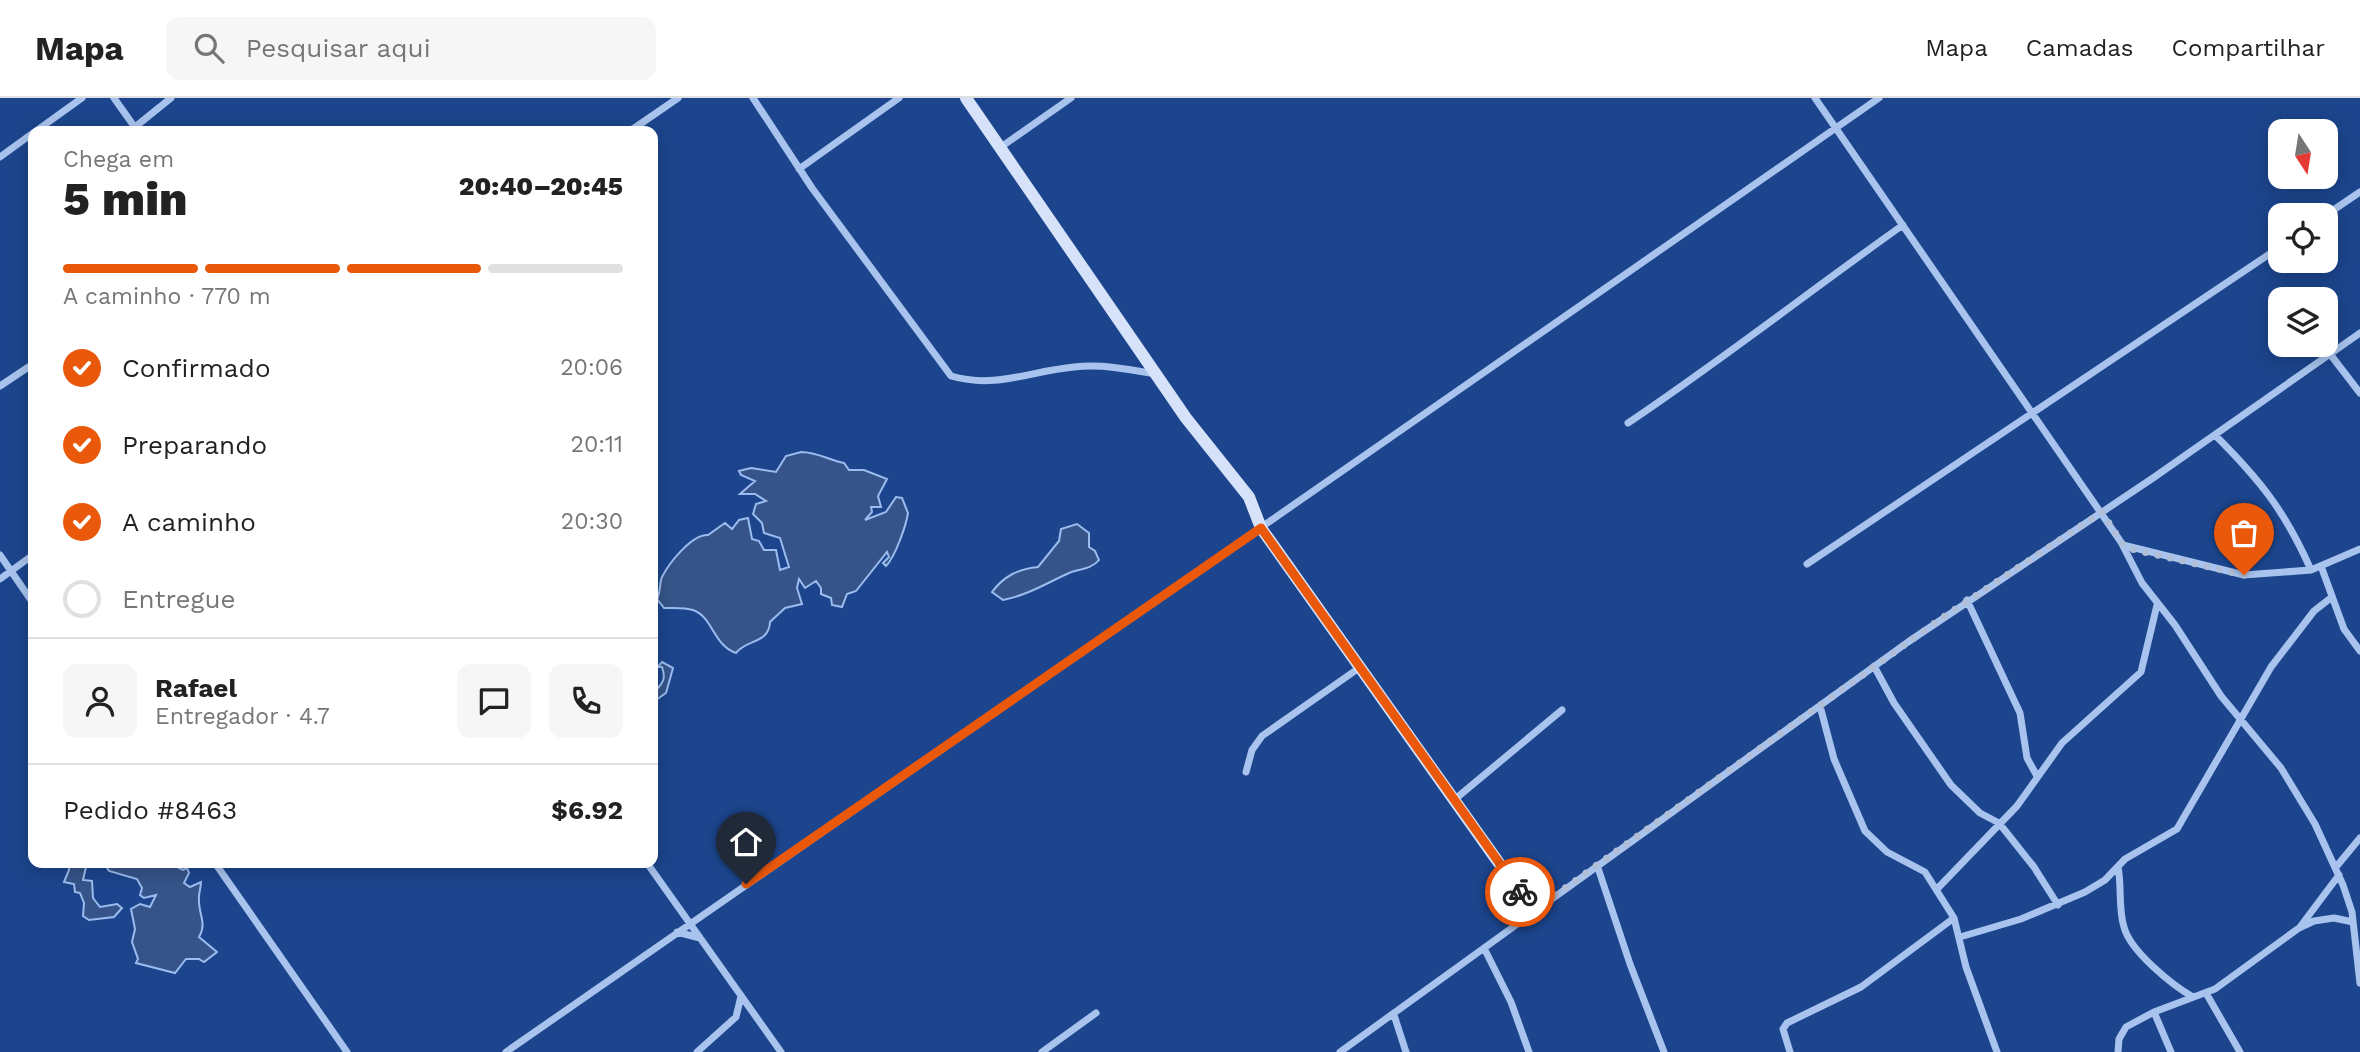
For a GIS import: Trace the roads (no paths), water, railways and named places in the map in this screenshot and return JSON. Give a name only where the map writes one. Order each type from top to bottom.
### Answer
[{"type":"street","points":[[43,126],[82,98]]},
{"type":"street","points":[[114,98],[134,126]]},
{"type":"street","points":[[139,126],[171,98]]},
{"type":"street","points":[[637,126],[678,98]]},
{"type":"street","points":[[753,98],[799,169],[951,376],[985,383],[1072,367],[1108,366],[1156,374]]},
{"type":"street","points":[[799,169],[899,98]]},
{"type":"street","points":[[966,98],[1217,460],[1250,497],[1261,528],[1533,911]]},
{"type":"street","points":[[1001,146],[1071,98]]},
{"type":"street","points":[[1815,98],[2102,512],[2157,605],[2175,625],[2205,673],[2241,721],[2281,768],[2315,824],[2338,871],[2355,926],[2360,983]]},
{"type":"street","points":[[506,1052],[689,922],[1879,98]]},
{"type":"street","points":[[0,157],[28,137]]},
{"type":"street","points":[[2338,207],[2360,192]]},
{"type":"street","points":[[1628,423],[1698,376],[1769,320],[1903,225]]},
{"type":"street","points":[[1807,564],[2268,255]]},
{"type":"street","points":[[2338,348],[2360,333]]},
{"type":"street","points":[[1340,1052],[1967,600],[2102,512],[2326,357]]},
{"type":"street","points":[[2332,357],[2360,393]]},
{"type":"street","points":[[0,386],[28,367]]},
{"type":"street","points":[[2215,435],[2265,486],[2280,508],[2311,570]]},
{"type":"street","points":[[2123,545],[2244,575],[2311,570],[2360,549]]},
{"type":"street","points":[[0,555],[28,596]]},
{"type":"street","points":[[0,579],[28,559]]},
{"type":"street","points":[[2321,566],[2344,629],[2360,651]]},
{"type":"street","points":[[1960,937],[2058,905],[2105,880],[2137,850],[2176,829],[2271,667],[2314,611],[2332,597]]},
{"type":"street","points":[[1967,600],[2020,713],[2027,758],[2037,776]]},
{"type":"street","points":[[1937,889],[2017,806],[2062,743],[2141,672],[2157,605]]},
{"type":"street","points":[[1874,666],[1894,703],[1951,785],[1980,813],[1999,823],[2034,867],[2058,905]]},
{"type":"street","points":[[1246,772],[1252,750],[1262,736],[1359,668]]},
{"type":"street","points":[[1820,706],[1834,760],[1865,831],[1887,852],[1920,867],[1954,918],[1966,967],[1997,1052]]},
{"type":"street","points":[[1454,800],[1563,710]]},
{"type":"street","points":[[2300,928],[2360,838]]},
{"type":"street","points":[[1597,865],[1622,942],[1664,1052]]},
{"type":"street","points":[[2118,867],[2121,910],[2130,940],[2168,980],[2193,997]]},
{"type":"street","points":[[218,868],[347,1052]]},
{"type":"street","points":[[651,868],[781,1052]]},
{"type":"street","points":[[1790,1052],[1783,1029],[1787,1023],[1861,987],[1954,918]]},
{"type":"street","points":[[2118,1052],[2119,1039],[2126,1027],[2234,978],[2300,928],[2324,918],[2355,926]]},
{"type":"street","points":[[677,932],[701,939]]},
{"type":"street","points":[[1484,948],[1511,1003],[1529,1052]]},
{"type":"street","points":[[2206,993],[2241,1052]]},
{"type":"street","points":[[697,1052],[736,1017],[741,996]]},
{"type":"street","points":[[2154,1012],[2171,1052]]},
{"type":"street","points":[[1042,1052],[1096,1013]]},
{"type":"street","points":[[1394,1015],[1406,1052]]},
{"type":"water","points":[[801,452],[812,453],[844,463],[849,470],[864,470],[887,479],[878,496],[881,507],[871,507],[872,512],[865,520],[886,512],[896,497],[902,498],[908,513],[903,533],[886,566],[883,563],[889,557],[887,552],[856,591],[847,594],[842,607],[832,605],[831,598],[821,594],[821,588],[816,581],[805,588],[799,579],[797,588],[802,604],[785,608],[770,622],[766,634],[736,653],[722,644],[700,614],[686,608],[664,608],[658,600],[661,580],[675,557],[695,539],[708,535],[725,523],[732,529],[739,520],[748,518],[752,539],[759,541],[764,550],[776,550],[780,570],[789,567],[780,538],[764,533],[762,523],[753,514],[756,504],[766,501],[755,494],[740,494],[755,481],[741,475],[739,471],[751,468],[776,472],[786,456]]},
{"type":"water","points":[[1077,524],[1089,533],[1089,547],[1095,551],[1099,560],[1096,563],[1012,598],[1003,600],[992,592],[1012,574],[1038,567],[1059,541],[1061,529]]},
{"type":"water","points":[[662,662],[673,668],[666,693],[658,699],[663,672],[662,667],[658,667]]},
{"type":"water","points":[[86,868],[83,880],[92,881],[93,898],[100,907],[117,904],[122,908],[114,917],[89,920],[83,916],[84,903],[80,893],[75,892],[74,884],[64,882],[69,870]]},
{"type":"water","points":[[107,868],[187,868],[189,873],[184,883],[190,887],[201,882],[199,906],[202,928],[199,937],[217,952],[204,962],[199,959],[186,959],[175,973],[136,963],[138,959],[132,942],[135,929],[131,909],[140,904],[150,907],[156,895],[144,898],[140,895],[142,888],[137,879],[109,871]]}]
